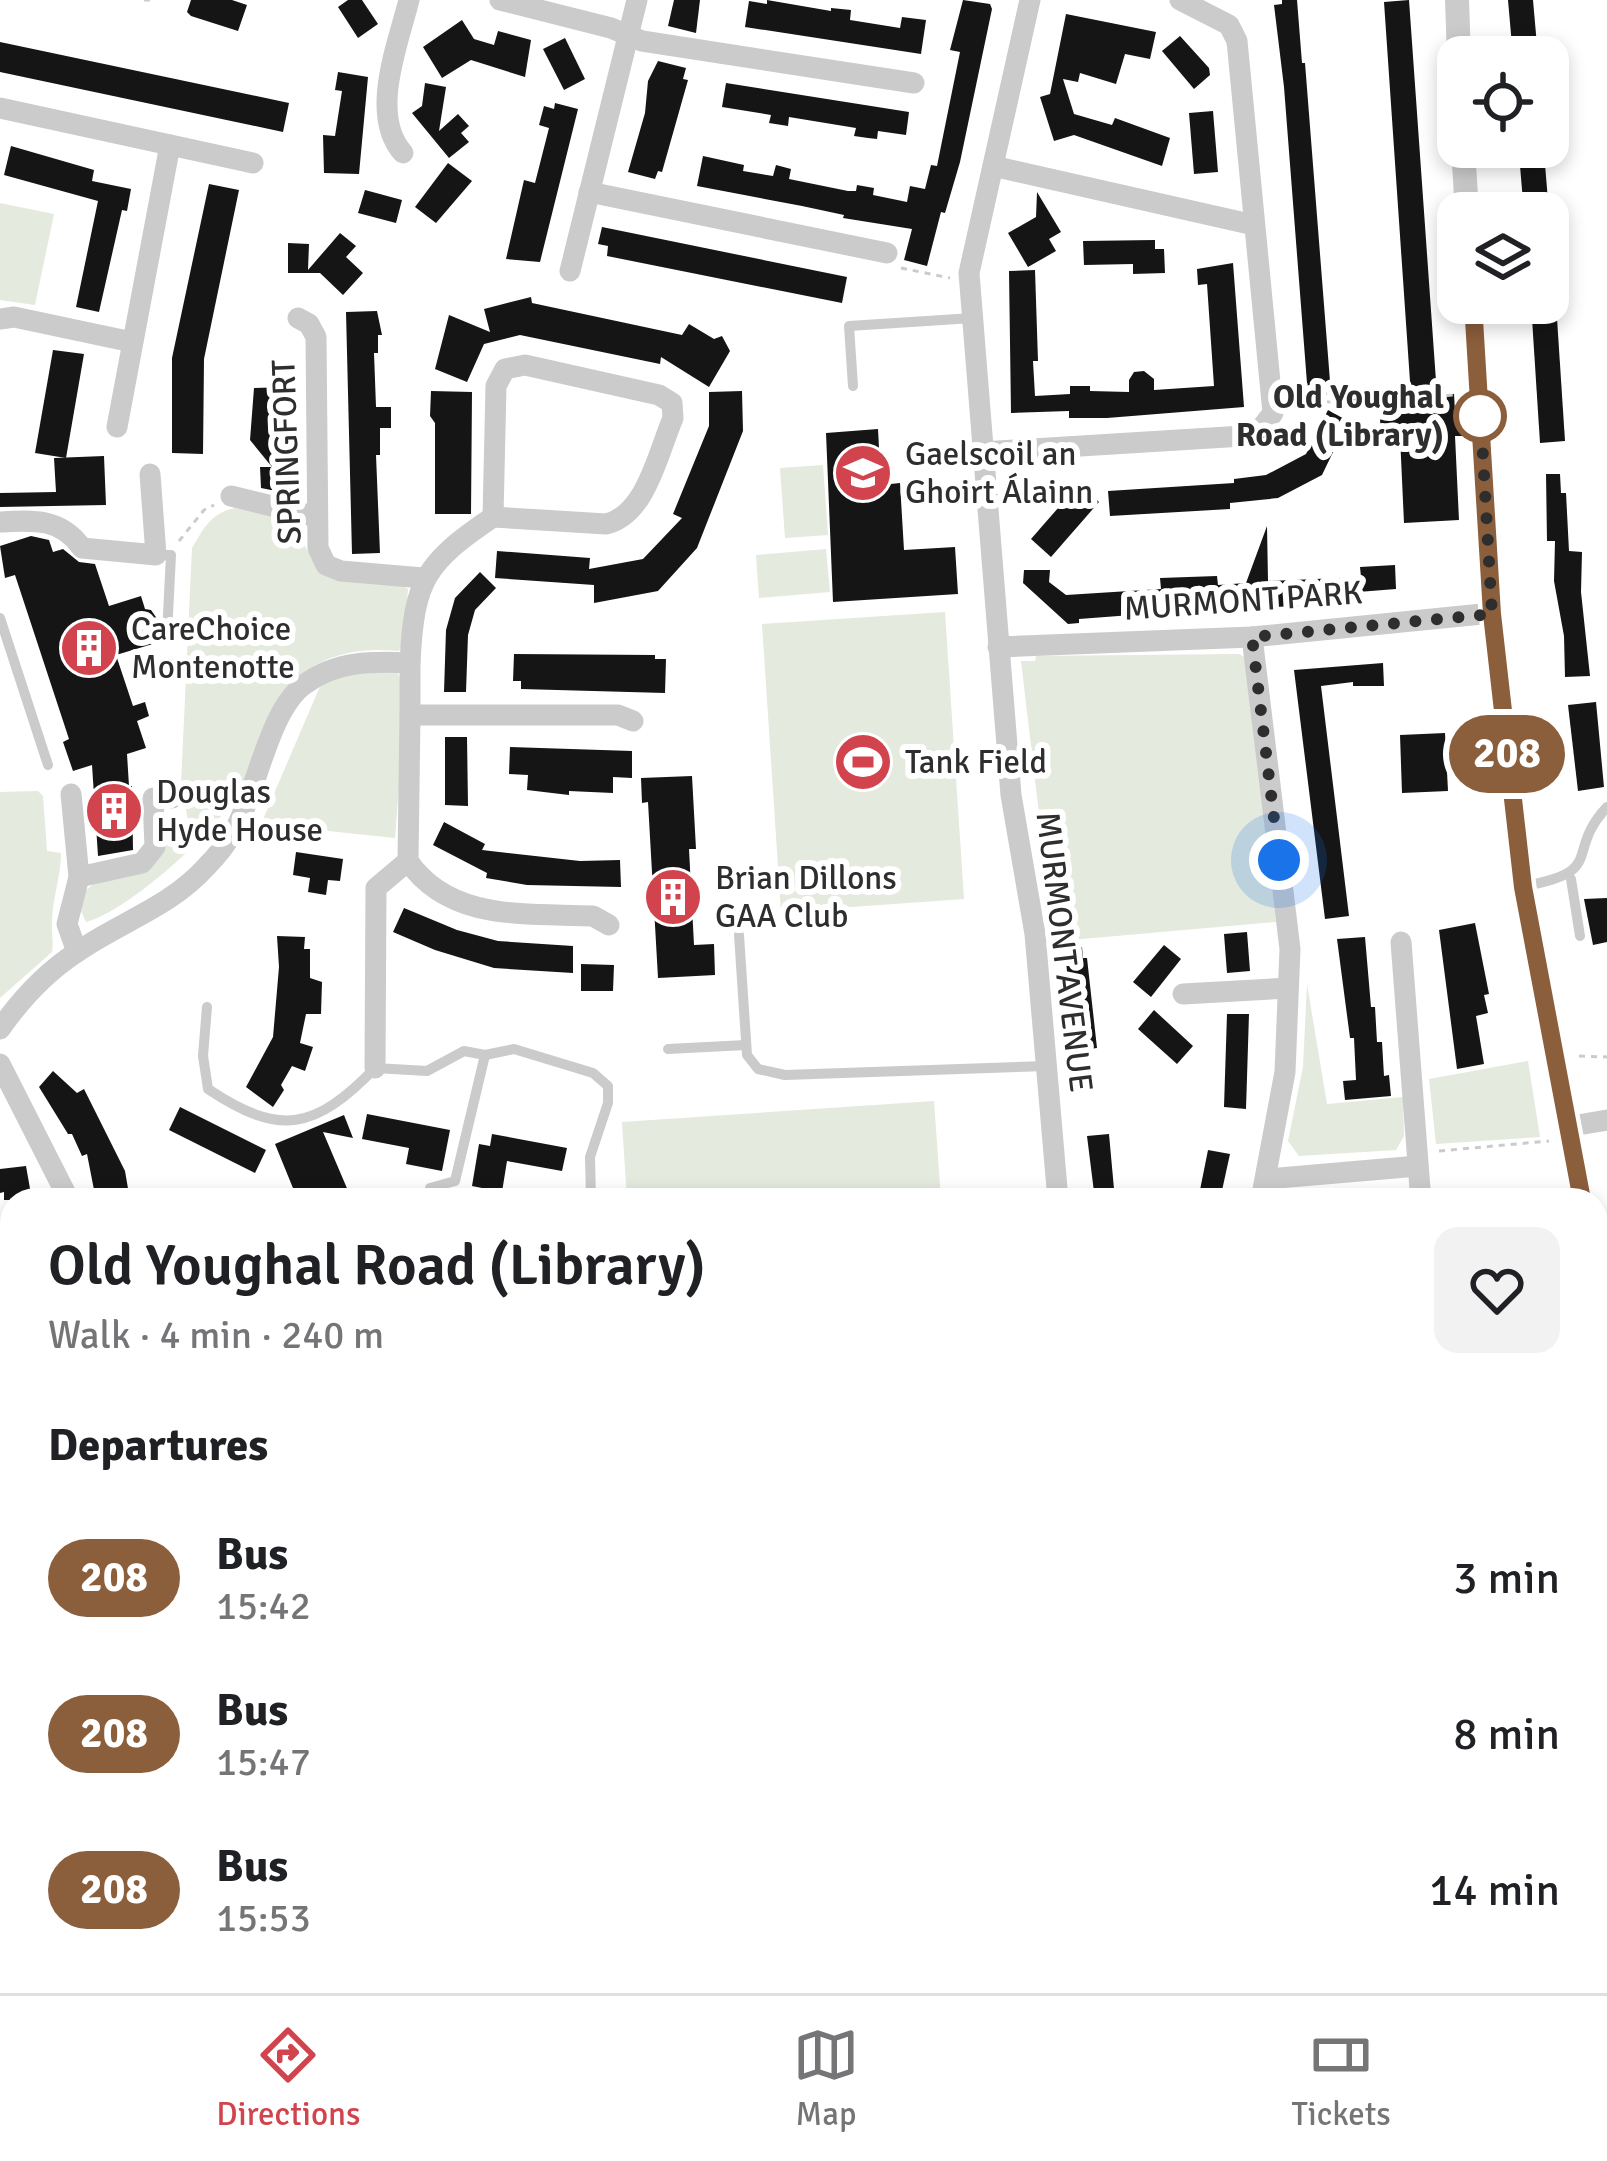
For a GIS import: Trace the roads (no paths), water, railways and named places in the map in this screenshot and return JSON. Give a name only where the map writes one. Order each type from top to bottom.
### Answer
[{"type":"street","points":[[403,153],[392,140],[388,120],[390,79],[409,0]]},
{"type":"street","points":[[500,0],[642,41],[914,82]]},
{"type":"street","points":[[570,271],[637,0]]},
{"type":"street","name":"MURMONT AVENUE","points":[[1030,0],[972,250],[970,281],[1011,795],[1035,934],[1057,1188]]},
{"type":"street","points":[[982,452],[1243,436],[1262,427],[1273,413],[1237,40],[1229,25],[1180,0]]},
{"type":"street","points":[[1457,0],[1458,36]]},
{"type":"street","points":[[0,109],[254,163]]},
{"type":"street","points":[[117,427],[170,145]]},
{"type":"street","points":[[993,166],[1254,225]]},
{"type":"street","points":[[589,192],[886,253]]},
{"type":"street","points":[[0,319],[14,317],[132,342]]},
{"type":"street","name":"SPRINGFORT","points":[[298,318],[309,324],[316,337],[317,517],[319,548],[326,565],[341,571],[423,578]]},
{"type":"street","points":[[1474,324],[1492,614],[1523,887],[1579,1188]]},
{"type":"street","points":[[493,517],[496,386],[505,369],[525,365],[658,395],[672,403],[673,418],[634,508],[622,520],[605,524],[493,517],[452,545],[423,578],[412,617],[408,861],[421,879],[478,910],[593,916],[609,925]]},
{"type":"street","points":[[0,522],[42,519],[71,533],[82,548],[164,555],[150,474]]},
{"type":"street","points":[[231,496],[317,517]]},
{"type":"street","name":"MURMONT PARK","points":[[998,647],[1252,637],[1492,614]]},
{"type":"street","points":[[1252,637],[1289,949],[1285,1072],[1264,1188]]},
{"type":"street","points":[[0,1029],[25,994],[77,952],[164,904],[205,868],[234,831],[283,711],[302,685],[339,666],[371,661],[410,663]]},
{"type":"street","points":[[410,715],[618,716],[633,721]]},
{"type":"street","points":[[71,794],[79,877],[67,924],[77,952]]},
{"type":"street","points":[[79,877],[142,863],[155,847],[154,798],[172,798]]},
{"type":"street","points":[[375,1068],[376,888],[408,861]]},
{"type":"street","points":[[1272,1188],[1418,1169],[1401,942]]},
{"type":"street","points":[[1184,994],[1288,988]]},
{"type":"street","points":[[0,1064],[63,1188]]},
{"type":"street","points":[[1567,1133],[1607,1120]]},
{"type":"lane","points":[[853,386],[849,326],[973,318]]},
{"type":"lane","points":[[164,555],[166,634]]},
{"type":"lane","points":[[0,618],[48,765]]},
{"type":"lane","points":[[1523,887],[1571,879],[1586,862],[1596,819],[1607,807]]},
{"type":"lane","points":[[1571,879],[1580,937]]},
{"type":"lane","points":[[739,935],[747,1055],[758,1070],[784,1075],[1047,1066]]},
{"type":"lane","points":[[207,1007],[203,1056],[208,1089],[234,1106],[280,1124],[333,1108],[375,1068],[427,1071],[464,1051],[485,1055],[514,1049],[593,1072],[608,1086],[608,1103],[590,1156],[591,1188]]},
{"type":"lane","points":[[668,1049],[746,1046]]},
{"type":"lane","points":[[430,1188],[455,1181],[485,1055]]},
{"type":"place","name":"Old Youghal Road (Library)","points":[[1480,416]]},
{"type":"place","name":"Gaelscoil an Ghoirt Álainn","points":[[863,473]]},
{"type":"place","name":"CareChoice Montenotte","points":[[89,648]]},
{"type":"place","name":"Tank Field","points":[[863,762]]},
{"type":"place","name":"Douglas Hyde House","points":[[114,811]]},
{"type":"place","name":"Brian Dillons GAA Club","points":[[673,897]]}]
